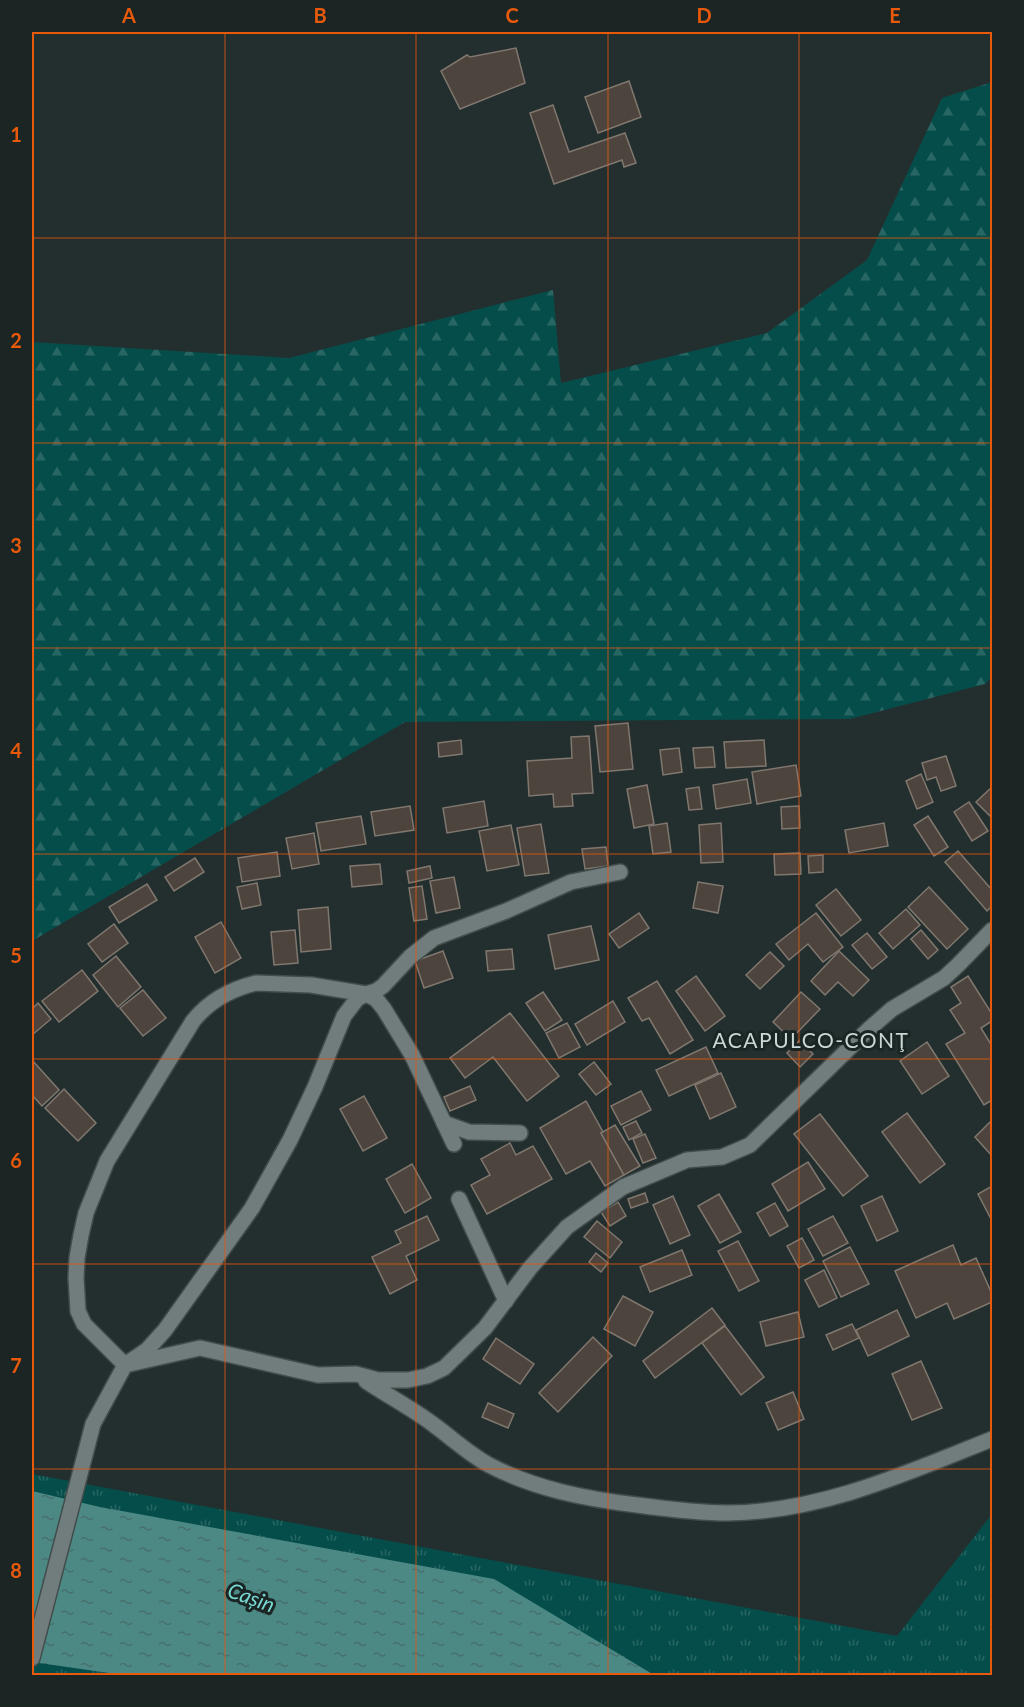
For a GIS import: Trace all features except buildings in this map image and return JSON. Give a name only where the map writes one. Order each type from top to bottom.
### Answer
[{"type":"street","points":[[32,1658],[93,1424],[125,1365],[147,1350],[165,1330],[252,1208],[290,1140],[344,1016],[357,999],[383,986],[410,957],[434,938],[506,911],[571,882],[620,872]]},
{"type":"street","points":[[125,1365],[200,1348],[318,1375],[356,1374],[378,1380],[408,1380],[427,1376],[444,1368],[486,1328],[530,1268],[567,1227],[623,1187],[687,1160],[722,1157],[750,1145],[869,1029],[892,1010],[944,978],[993,930]]},
{"type":"street","points":[[125,1365],[84,1324],[78,1311],[77,1258],[86,1213],[107,1161],[193,1021],[211,1002],[233,990],[256,983],[311,985],[366,994],[376,999],[412,1056],[454,1144]]},
{"type":"street","points":[[444,1123],[469,1132],[520,1132]]},
{"type":"street","points":[[459,1199],[506,1301]]},
{"type":"street","points":[[356,1374],[434,1425],[463,1449],[507,1473],[548,1488],[598,1501],[690,1511],[752,1512],[809,1504],[902,1475],[993,1439]]},
{"type":"green space","points":[[992,82],[992,677],[985,684],[850,719],[405,722],[32,941],[32,342],[289,358],[553,290],[561,383],[767,333],[867,260],[942,98]]},
{"type":"green space","points":[[32,1474],[897,1636],[992,1514],[992,1675],[32,1675]]},
{"type":"water","name":"Cașin","points":[[32,1491],[100,1507],[494,1579],[654,1675],[130,1676],[32,1662]]},
{"type":"district","name":"ACAPULCO-CONŢ","points":[[811,1041]]}]
